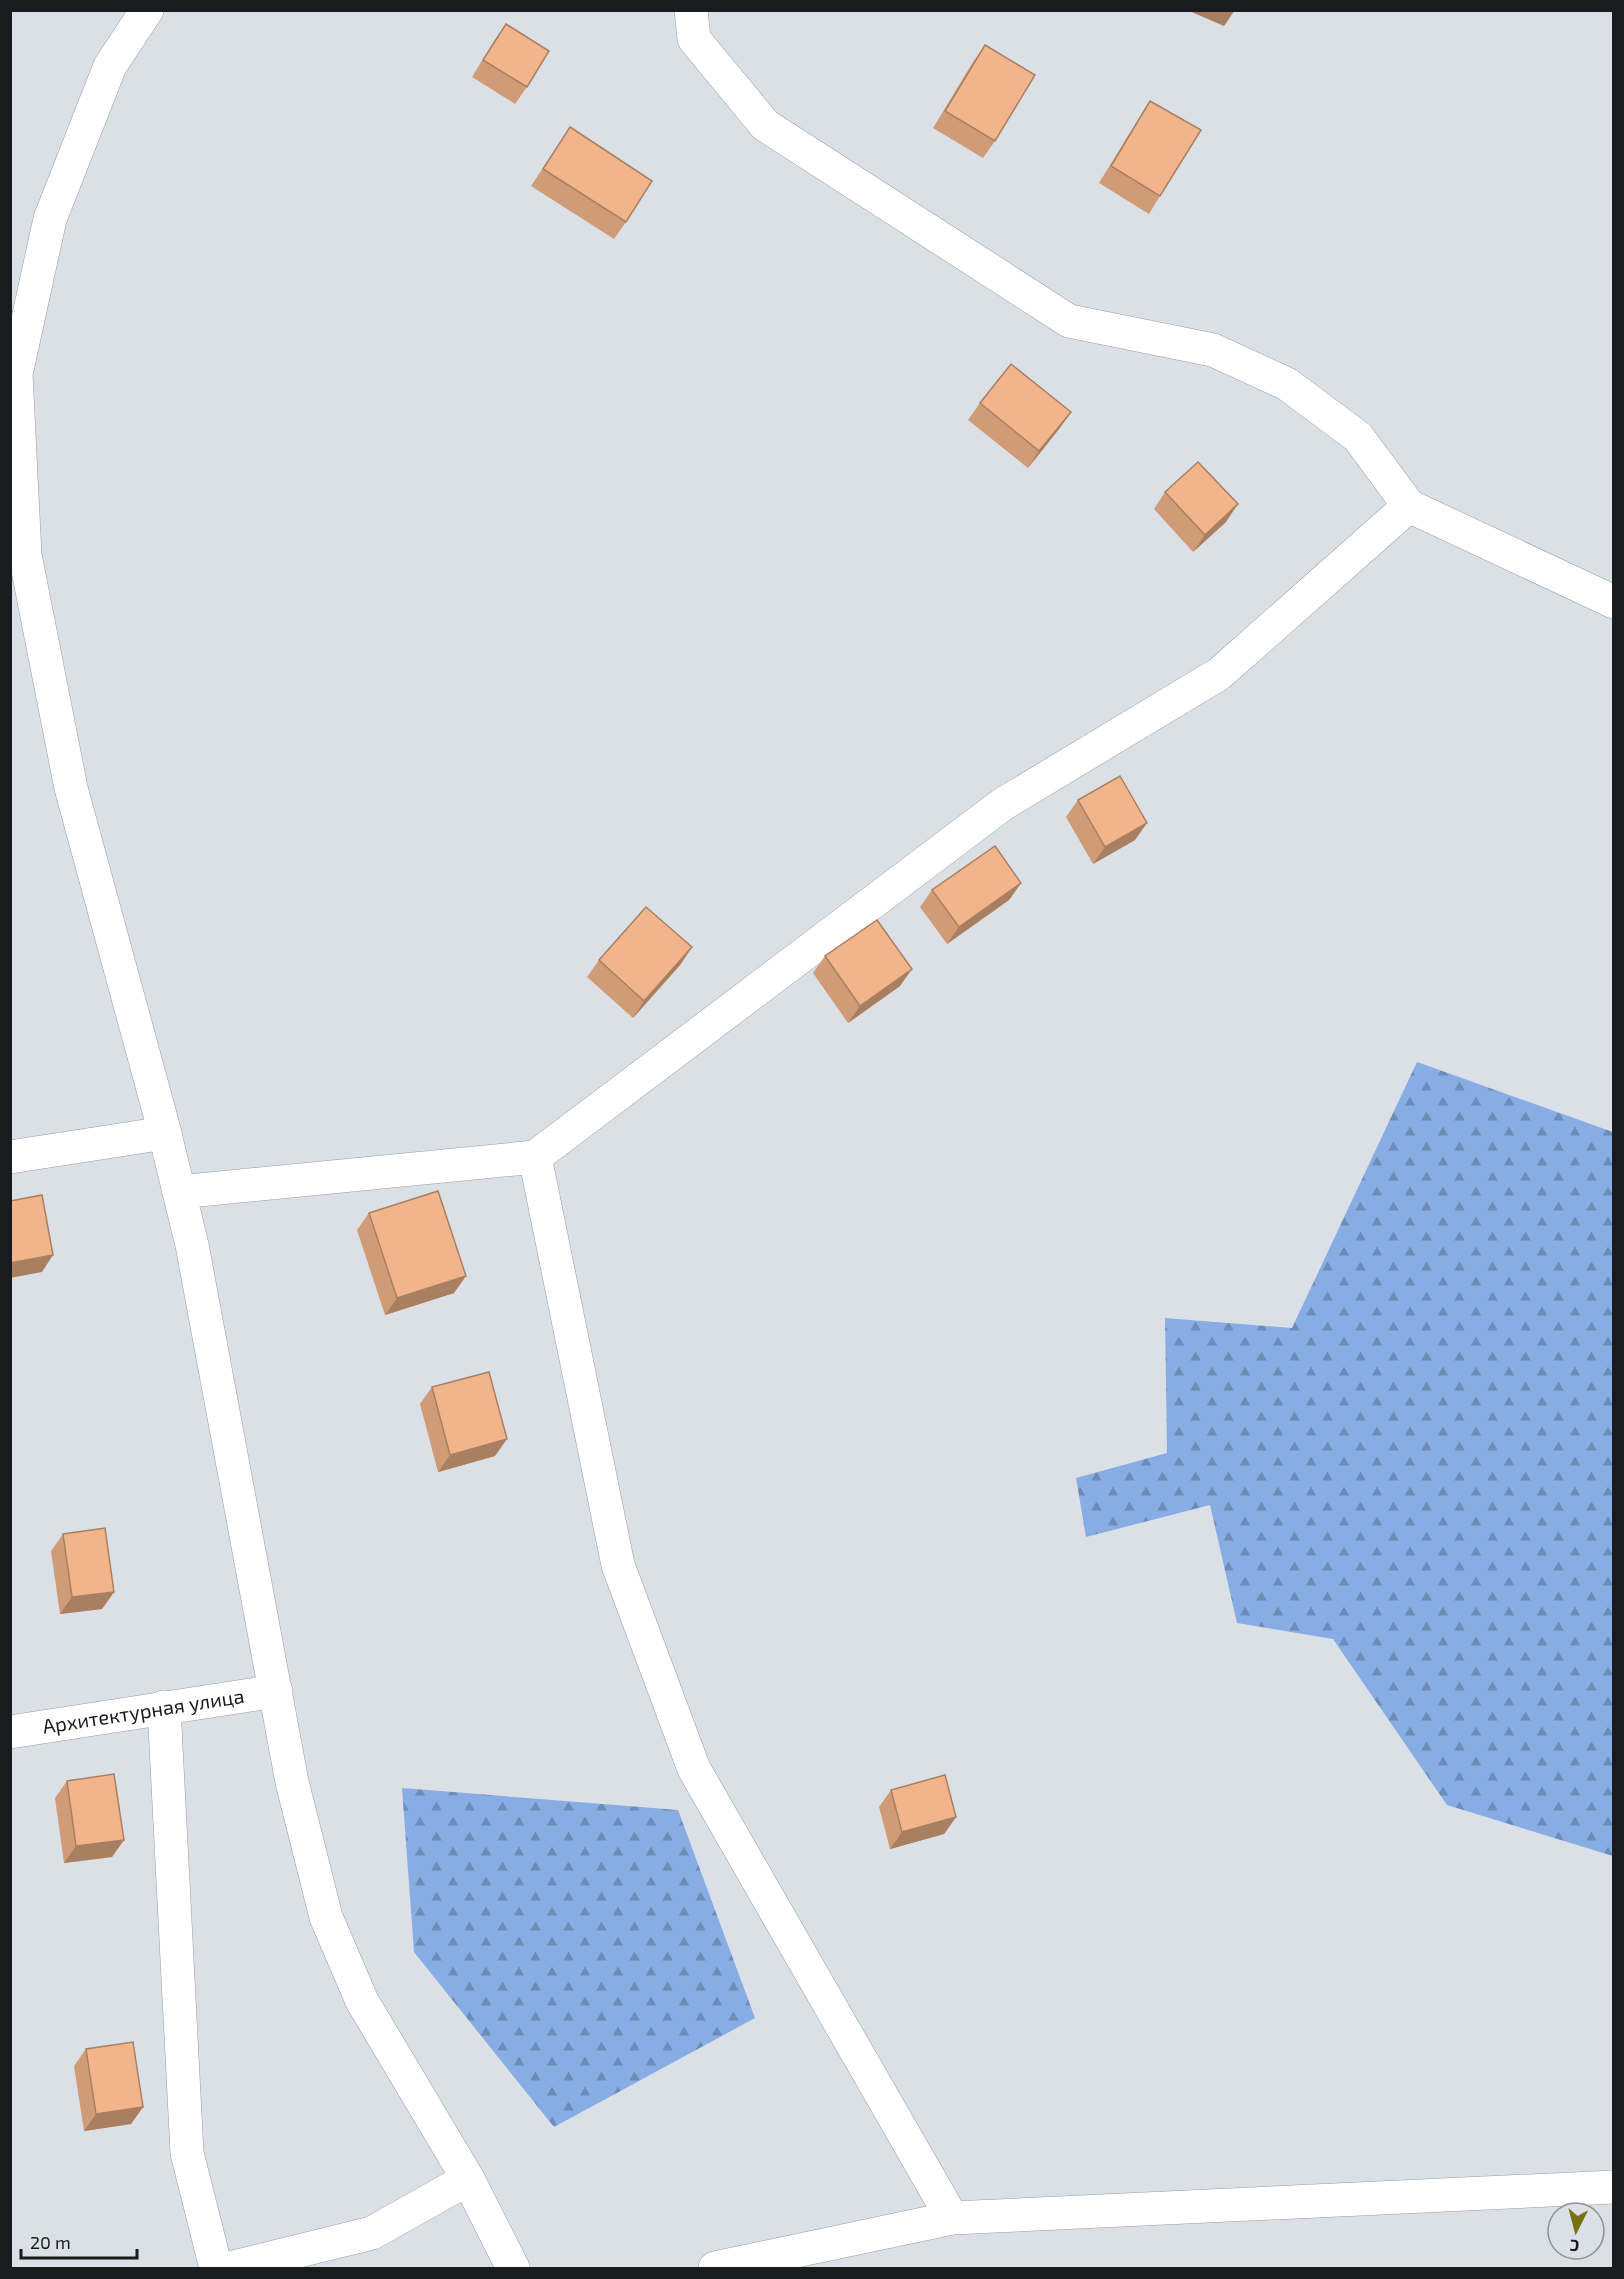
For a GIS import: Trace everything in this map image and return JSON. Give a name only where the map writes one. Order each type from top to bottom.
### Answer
[{"type":"street","points":[[147,10],[110,66],[50,219],[16,374],[25,555],[71,788],[165,1134],[192,1245],[292,1782],[326,1917],[362,2001],[468,2179],[513,2268]]},
{"type":"street","points":[[691,10],[694,39],[765,125],[1069,321],[1213,350],[1287,384],[1358,437],[1409,506],[1614,602]]},
{"type":"street","points":[[179,1192],[535,1157],[1003,804],[1219,674],[1409,506]]},
{"type":"street","points":[[10,1156],[165,1134]]},
{"type":"street","points":[[535,1157],[618,1565],[694,1769],[952,2218]]},
{"type":"street","name":"Архитектурная улица","points":[[10,1732],[276,1691]]},
{"type":"street","points":[[164,1707],[187,2153],[216,2268]]},
{"type":"street","points":[[230,2268],[372,2233],[468,2179]]},
{"type":"street","points":[[716,2268],[952,2218],[1614,2187]]},
{"type":"green space","points":[[1417,1062],[1613,1132],[1613,1856],[1447,1805],[1333,1639],[1237,1623],[1210,1505],[1086,1537],[1076,1478],[1167,1453],[1165,1318],[1292,1328]]},
{"type":"green space","points":[[402,1788],[678,1810],[755,2018],[554,2127],[414,1952]]},
{"type":"building","points":[[506,24],[549,51],[527,87],[483,60]]},
{"type":"building","points":[[985,45],[1035,75],[995,141],[945,111]]},
{"type":"building","points":[[1150,101],[1201,130],[1160,196],[1111,166]]},
{"type":"building","points":[[570,127],[652,181],[626,222],[543,169]]},
{"type":"building","points":[[1011,364],[1071,412],[1039,451],[980,403]]},
{"type":"building","points":[[1198,462],[1238,504],[1205,535],[1165,492]]},
{"type":"building","points":[[1120,776],[1147,823],[1105,847],[1078,800]]},
{"type":"building","points":[[995,846],[1021,883],[959,927],[932,890]]},
{"type":"building","points":[[646,907],[692,947],[644,1001],[599,960]]},
{"type":"building","points":[[877,920],[912,969],[860,1006],[825,956]]},
{"type":"building","points":[[438,1191],[466,1276],[397,1298],[369,1213]]},
{"type":"building","points":[[42,1195],[53,1255],[10,1263],[10,1201]]},
{"type":"building","points":[[489,1372],[507,1439],[450,1455],[432,1387]]},
{"type":"building","points":[[105,1528],[114,1592],[72,1597],[63,1534]]},
{"type":"building","points":[[114,1774],[124,1840],[76,1846],[67,1781]]},
{"type":"building","points":[[945,1775],[956,1817],[902,1832],[891,1790]]},
{"type":"building","points":[[133,2042],[143,2107],[96,2114],[86,2049]]}]
